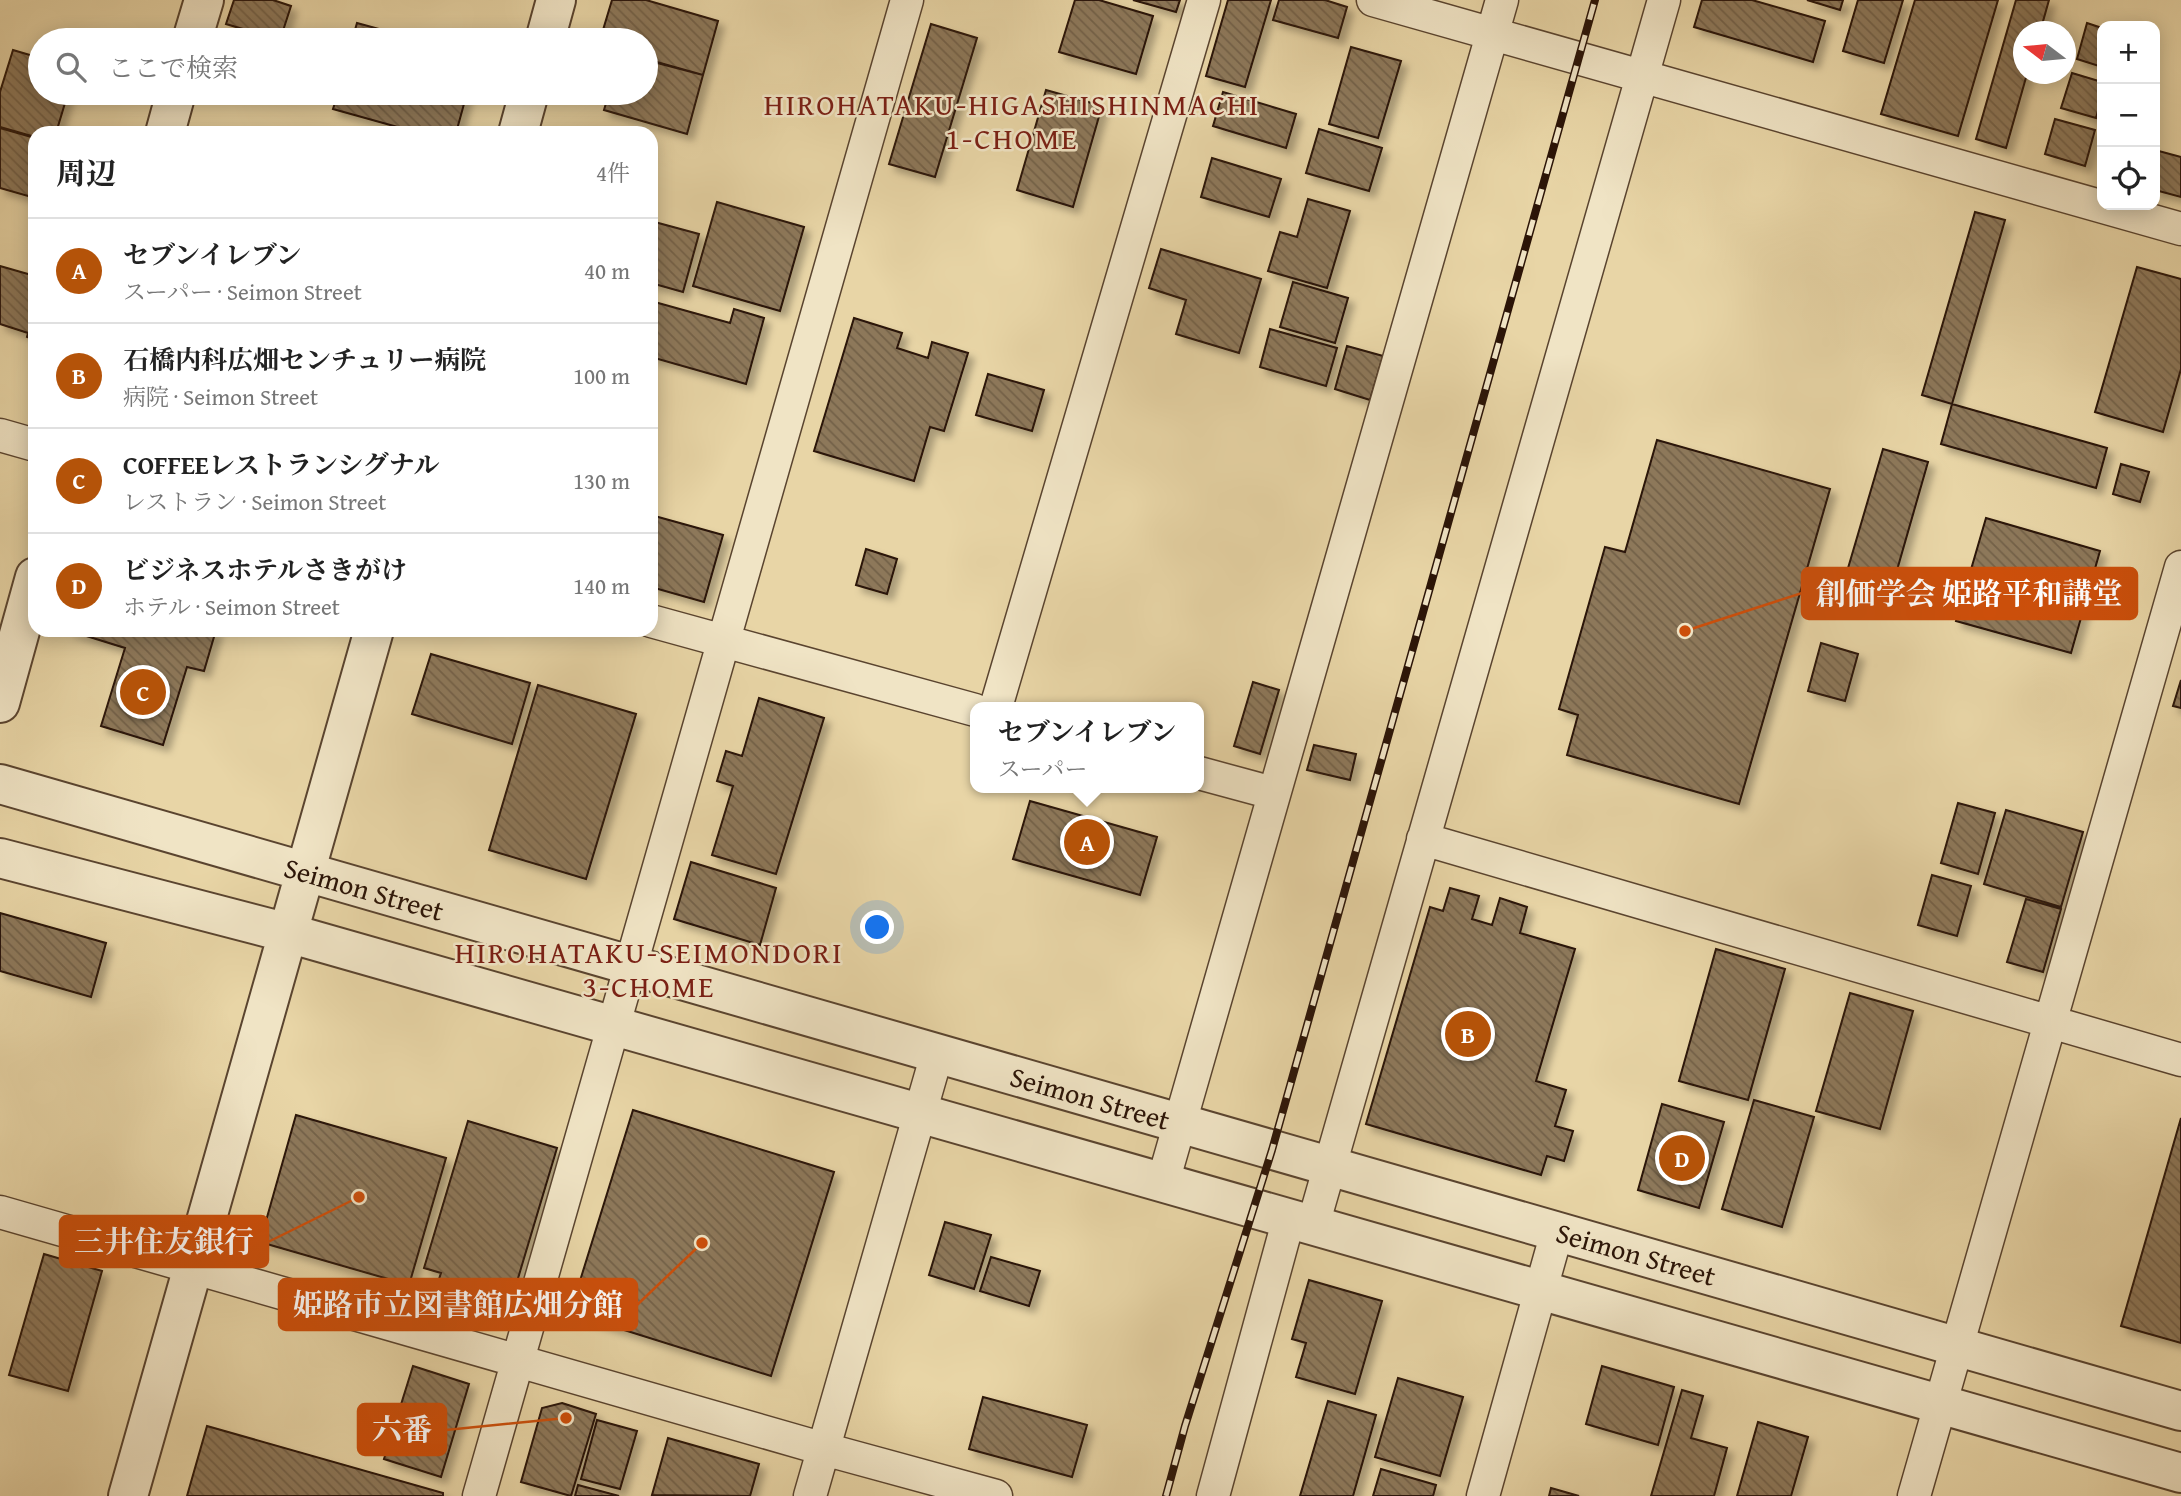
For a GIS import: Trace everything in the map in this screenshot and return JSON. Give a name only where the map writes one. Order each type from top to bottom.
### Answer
[{"type":"street","points":[[196,28],[204,0]]},
{"type":"street","points":[[548,28],[556,0]]},
{"type":"street","points":[[479,1496],[907,0]]},
{"type":"street","points":[[997,702],[1204,0]]},
{"type":"street","points":[[1373,0],[2181,229]]},
{"type":"street","points":[[1163,1182],[1502,0]]},
{"type":"street","points":[[1213,1496],[1301,1222],[1329,1166],[1664,0]]},
{"type":"street","points":[[166,126],[172,105]]},
{"type":"street","points":[[520,126],[526,105]]},
{"type":"street","points":[[0,435],[28,443]]},
{"type":"street","points":[[1914,1496],[2181,567]]},
{"type":"street","points":[[0,703],[28,602]]},
{"type":"street","points":[[658,623],[970,709]]},
{"type":"street","points":[[128,1496],[372,637]]},
{"type":"street","points":[[1204,774],[1273,793]]},
{"type":"street","name":"Seimon Street","points":[[0,785],[2181,1411]]},
{"type":"street","points":[[1423,839],[2181,1060]]},
{"type":"street","points":[[0,858],[288,933],[2181,1473]]},
{"type":"street","points":[[810,1496],[937,1054]]},
{"type":"street","points":[[0,1212],[996,1496]]},
{"type":"street","points":[[1483,1496],[1557,1232]]},
{"type":"building","points":[[234,0],[273,0],[291,6],[284,28],[240,28],[226,24]]},
{"type":"building","points":[[612,0],[646,0],[718,21],[703,75],[658,62],[658,28],[604,28]]},
{"type":"building","points":[[1075,0],[1099,0],[1153,16],[1136,74],[1059,52]]},
{"type":"building","points":[[1133,0],[1180,0],[1176,12]]},
{"type":"building","points":[[1228,0],[1271,0],[1245,87],[1206,76]]},
{"type":"building","points":[[1279,0],[1325,0],[1347,7],[1338,38],[1273,20]]},
{"type":"building","points":[[1702,0],[1752,0],[1825,21],[1813,62],[1694,27]]},
{"type":"building","points":[[1807,0],[1843,0],[1840,10]]},
{"type":"building","points":[[1858,0],[1903,0],[1884,63],[1843,51]]},
{"type":"building","points":[[1915,0],[1998,0],[1958,136],[1881,114]]},
{"type":"building","points":[[2016,0],[2049,0],[2043,21],[2013,21],[2013,84],[2024,84],[2006,148],[1976,139]]},
{"type":"building","points":[[357,23],[375,28],[356,28]]},
{"type":"building","points":[[2087,23],[2097,26],[2097,65],[2077,59]]},
{"type":"building","points":[[931,24],[977,38],[935,177],[889,164]]},
{"type":"building","points":[[1351,47],[1401,61],[1378,138],[1329,124]]},
{"type":"building","points":[[13,50],[28,54],[28,105],[64,105],[58,126],[28,126],[28,135],[0,127],[0,92]]},
{"type":"building","points":[[658,63],[703,75],[687,134],[604,110],[605,105],[658,105]]},
{"type":"building","points":[[2076,74],[2097,80],[2096,118],[2061,108],[2069,84],[2076,84]]},
{"type":"building","points":[[1046,90],[1102,106],[1073,207],[1017,190]]},
{"type":"building","points":[[1223,92],[1296,114],[1286,148],[1213,126]]},
{"type":"building","points":[[334,105],[464,105],[458,126],[394,126],[333,109]]},
{"type":"building","points":[[2055,119],[2095,130],[2085,166],[2045,154]]},
{"type":"building","points":[[0,128],[28,136],[28,196],[0,188]]},
{"type":"building","points":[[1319,129],[1382,148],[1369,191],[1306,173]]},
{"type":"building","points":[[2160,151],[2181,157],[2181,197],[2160,191]]},
{"type":"building","points":[[1212,158],[1281,179],[1269,217],[1201,197]]},
{"type":"building","points":[[1308,199],[1350,211],[1327,288],[1268,271],[1280,232],[1297,237]]},
{"type":"building","points":[[717,202],[804,227],[780,311],[693,286]]},
{"type":"building","points":[[1975,212],[2005,220],[1952,404],[1922,395]]},
{"type":"building","points":[[658,223],[699,234],[683,292],[658,285]]},
{"type":"building","points":[[1161,249],[1261,279],[1239,353],[1176,334],[1186,300],[1149,288]]},
{"type":"building","points":[[0,266],[28,274],[28,333],[0,324]]},
{"type":"building","points":[[2137,267],[2181,279],[2181,369],[2163,432],[2095,412]]},
{"type":"building","points":[[1293,282],[1348,298],[1335,343],[1280,327]]},
{"type":"building","points":[[658,303],[730,323],[734,309],[764,318],[746,384],[658,359]]},
{"type":"building","points":[[854,318],[902,333],[897,348],[928,358],[932,342],[968,353],[944,431],[930,427],[914,481],[814,451]]},
{"type":"building","points":[[1270,329],[1337,348],[1326,386],[1260,367]]},
{"type":"building","points":[[1347,346],[1383,356],[1370,400],[1335,389]]},
{"type":"building","points":[[988,374],[1044,390],[1032,431],[976,415]]},
{"type":"building","points":[[1952,404],[2107,448],[2096,488],[1941,444]]},
{"type":"building","points":[[1657,440],[1830,489],[1739,804],[1567,755],[1578,715],[1559,709],[1605,547],[1625,552]]},
{"type":"building","points":[[1883,449],[1928,462],[1887,605],[1841,592]]},
{"type":"building","points":[[2121,464],[2149,472],[2140,502],[2113,494]]},
{"type":"building","points":[[658,517],[723,535],[704,602],[658,589]]},
{"type":"building","points":[[1986,518],[2100,551],[2071,653],[1956,621]]},
{"type":"building","points":[[866,549],[897,559],[887,594],[856,585]]},
{"type":"building","points":[[90,637],[214,637],[204,671],[187,667],[163,745],[101,726],[125,648]]},
{"type":"building","points":[[1821,643],[1858,654],[1845,701],[1808,691]]},
{"type":"building","points":[[431,654],[530,683],[512,744],[412,714]]},
{"type":"building","points":[[2181,680],[2181,708],[2173,706]]},
{"type":"building","points":[[1253,682],[1279,690],[1260,754],[1234,746]]},
{"type":"building","points":[[538,685],[636,714],[586,879],[489,850]]},
{"type":"building","points":[[759,698],[824,718],[776,874],[712,855],[733,786],[717,781],[726,751],[742,756]]},
{"type":"building","points":[[1314,745],[1356,754],[1350,780],[1307,770]]},
{"type":"building","points":[[1030,801],[1157,837],[1140,895],[1013,859]]},
{"type":"building","points":[[1958,803],[1995,813],[1978,874],[1941,863]]},
{"type":"building","points":[[2006,810],[2083,832],[2061,907],[1984,884]]},
{"type":"building","points":[[691,862],[776,888],[760,945],[674,919]]},
{"type":"building","points":[[1932,875],[1971,886],[1957,936],[1918,925]]},
{"type":"building","points":[[1450,888],[1479,896],[1472,919],[1492,925],[1500,898],[1527,907],[1520,933],[1575,949],[1536,1081],[1566,1090],[1555,1126],[1573,1131],[1564,1161],[1547,1156],[1541,1175],[1366,1124],[1430,907],[1443,911]]},
{"type":"building","points":[[2026,899],[2061,909],[2043,972],[2007,962]]},
{"type":"building","points":[[0,913],[106,943],[91,997],[0,971]]},
{"type":"building","points":[[1716,949],[1785,969],[1748,1100],[1679,1081]]},
{"type":"building","points":[[1850,993],[1913,1011],[1880,1129],[1816,1111]]},
{"type":"building","points":[[1754,1100],[1814,1117],[1782,1227],[1722,1209]]},
{"type":"building","points":[[1662,1104],[1724,1122],[1699,1208],[1638,1190]]},
{"type":"building","points":[[633,1110],[834,1172],[771,1376],[570,1313]]},
{"type":"building","points":[[296,1115],[446,1158],[409,1285],[260,1242]]},
{"type":"building","points":[[2181,1118],[2181,1343],[2121,1326]]},
{"type":"building","points":[[468,1121],[557,1148],[513,1295],[496,1290],[492,1302],[437,1285],[441,1273],[424,1268]]},
{"type":"building","points":[[945,1222],[991,1235],[974,1289],[929,1275]]},
{"type":"building","points":[[44,1254],[102,1271],[68,1391],[9,1375]]},
{"type":"building","points":[[991,1257],[1040,1271],[1029,1306],[980,1291]]},
{"type":"building","points":[[1309,1280],[1382,1301],[1355,1394],[1296,1377],[1306,1343],[1292,1339]]},
{"type":"building","points":[[413,1366],[469,1384],[441,1477],[384,1459]]},
{"type":"building","points":[[1602,1366],[1674,1387],[1658,1445],[1586,1424]]},
{"type":"building","points":[[1398,1378],[1463,1397],[1440,1476],[1375,1457]]},
{"type":"building","points":[[1682,1390],[1703,1396],[1691,1438],[1727,1448],[1714,1496],[1651,1496]]},
{"type":"building","points":[[983,1397],[1087,1425],[1072,1477],[969,1449]]},
{"type":"building","points":[[1328,1401],[1376,1415],[1353,1496],[1300,1496]]},
{"type":"building","points":[[562,1403],[596,1414],[571,1496],[521,1482],[542,1408]]},
{"type":"building","points":[[597,1420],[637,1431],[620,1489],[581,1479]]},
{"type":"building","points":[[1758,1422],[1808,1437],[1791,1496],[1737,1496]]},
{"type":"building","points":[[207,1426],[443,1493],[443,1496],[187,1496]]},
{"type":"building","points":[[668,1438],[759,1464],[750,1496],[652,1495]]},
{"type":"building","points":[[1381,1469],[1436,1485],[1433,1496],[1373,1496]]},
{"type":"building","points":[[578,1485],[619,1496],[575,1496]]},
{"type":"building","points":[[1551,1488],[1579,1496],[1549,1496]]},
{"type":"railway","points":[[1166,1496],[1185,1426],[1272,1150],[1595,0]]},
{"type":"place","name":"創価学会 姫路平和講堂","points":[[1685,631]]},
{"type":"place","name":"COFFEEレストランシグナル","points":[[143,692]]},
{"type":"place","name":"セブンイレブン","points":[[1087,842]]},
{"type":"place","name":"石橋内科広畑センチュリー病院","points":[[1468,1034]]},
{"type":"place","name":"ビジネスホテルさきがけ","points":[[1682,1158]]},
{"type":"place","name":"三井住友銀行","points":[[359,1197]]},
{"type":"place","name":"姫路市立図書館広畑分館","points":[[702,1243]]},
{"type":"place","name":"六番","points":[[566,1418]]},
{"type":"district","name":"HIROHATAKU-HIGASHISHINMACHI 1-CHOME","points":[[1012,122]]},
{"type":"district","name":"HIROHATAKU-SEIMONDORI 3-CHOME","points":[[649,970]]}]
